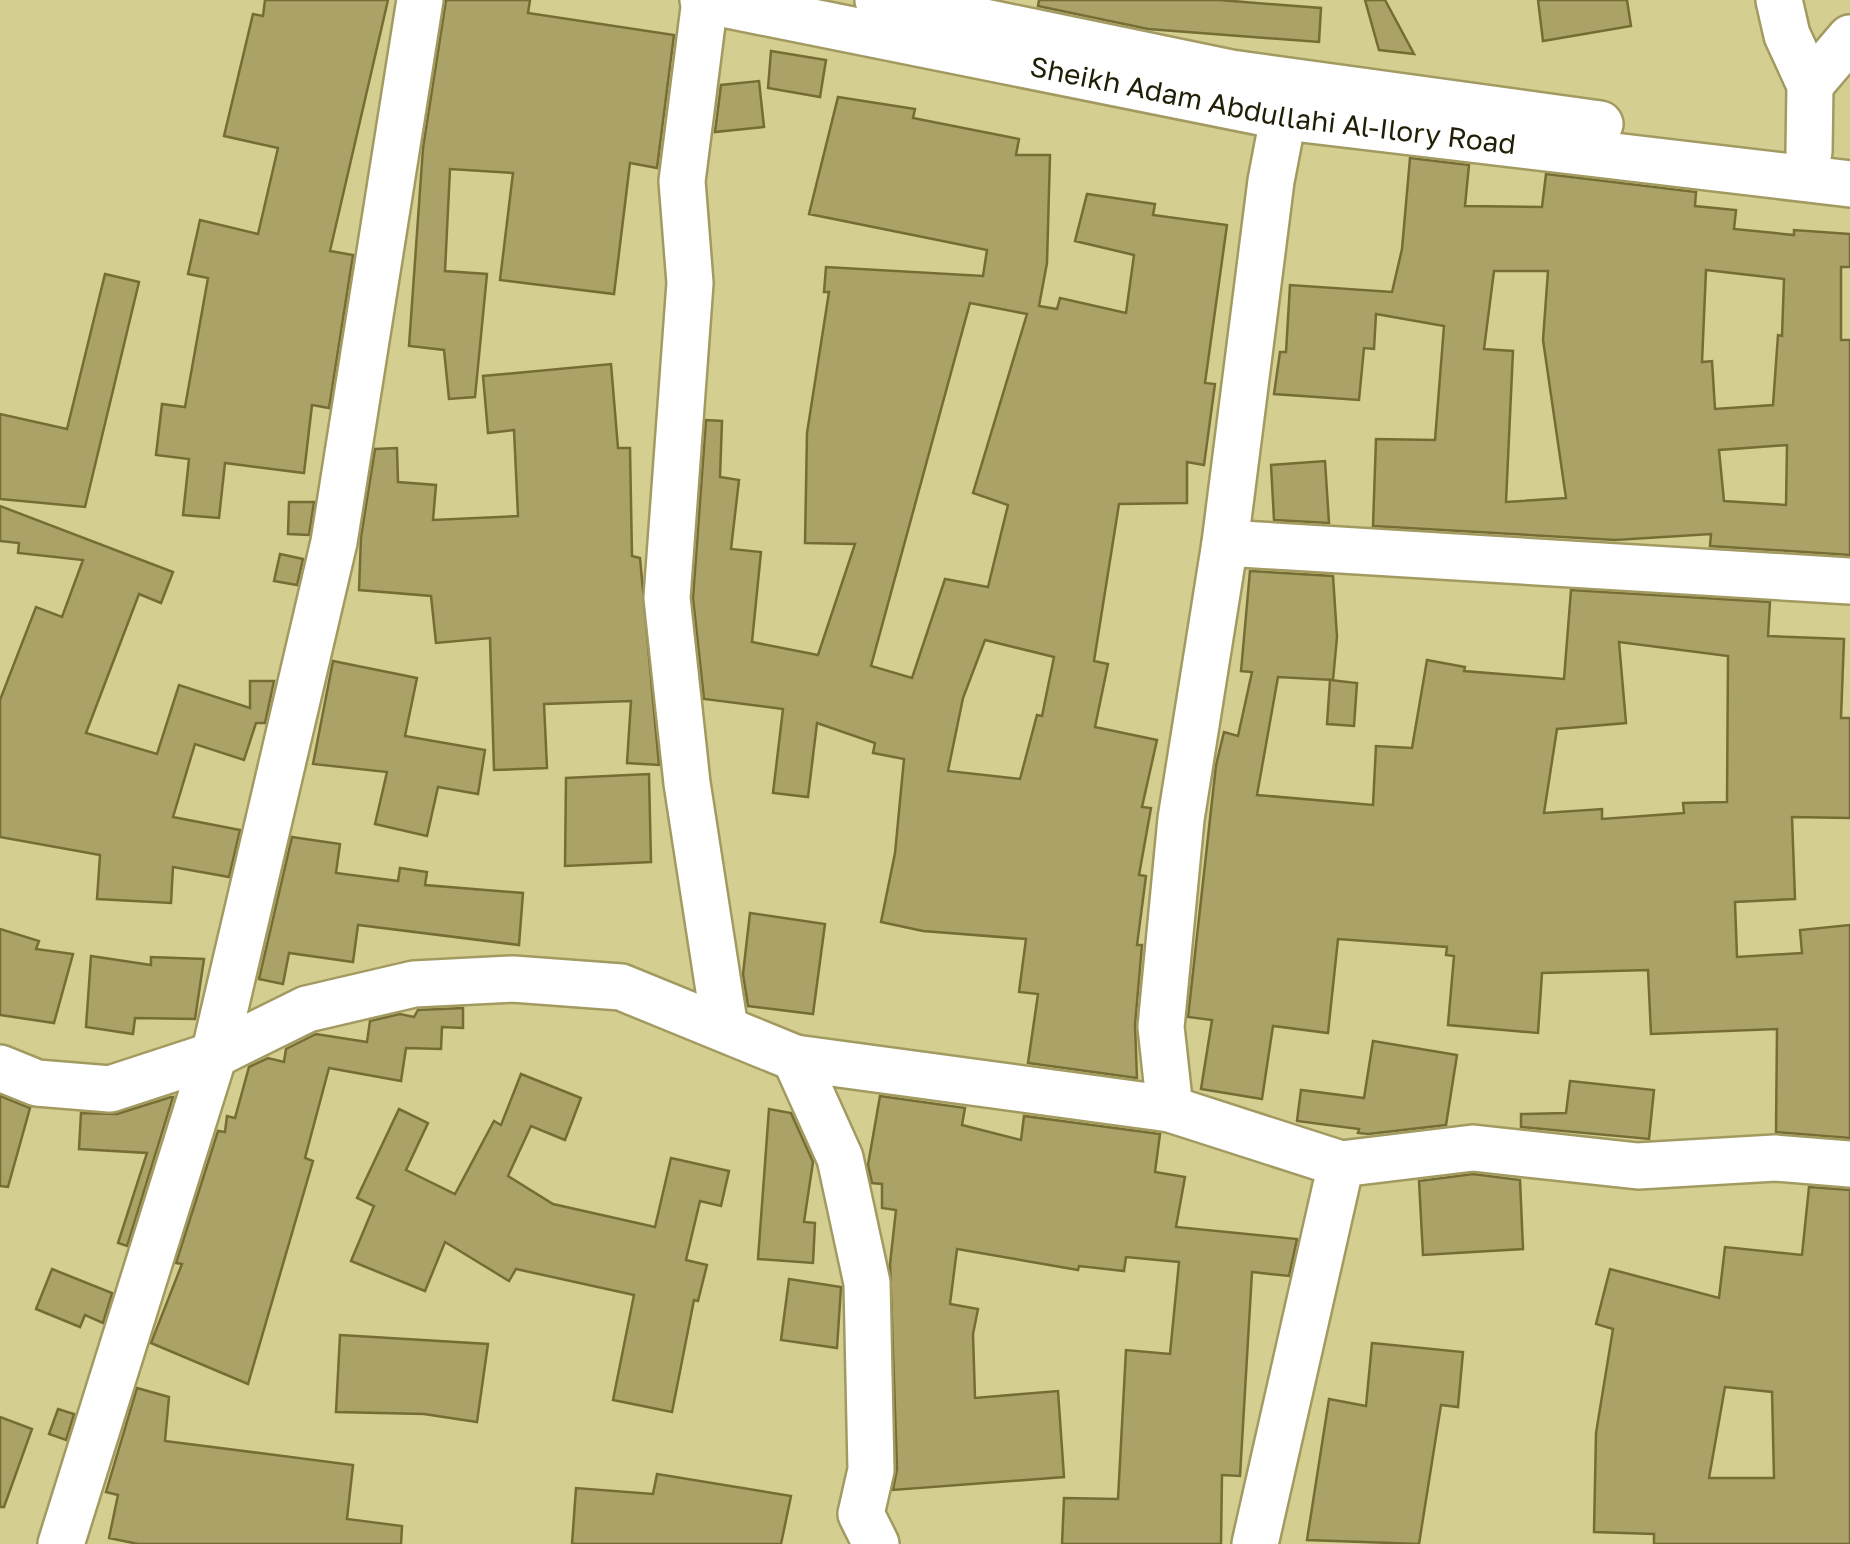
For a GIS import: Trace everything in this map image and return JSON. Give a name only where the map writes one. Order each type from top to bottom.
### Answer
[{"type":"street","points":[[61,1544],[214,1055],[334,542],[420,0]]},
{"type":"street","points":[[704,0],[682,181],[690,283],[667,598],[687,783],[725,1029]]},
{"type":"street","name":"Sheikh Adam Abdullahi Al-Ilory Road","points":[[704,0],[1287,100],[1850,184]]},
{"type":"street","name":"Sheikh Adam Abdullahi Al-Ilory Road","points":[[878,0],[1287,100],[1830,153]]},
{"type":"street","points":[[1779,0],[1787,36],[1810,85],[1830,153]]},
{"type":"street","points":[[1810,85],[1850,38]]},
{"type":"street","points":[[1170,1108],[1161,1027],[1168,929],[1225,543],[1271,180],[1287,100]]},
{"type":"street","points":[[1225,543],[1850,580]]},
{"type":"street","points":[[0,1068],[37,1083],[110,1089],[214,1055],[307,1008],[434,983],[512,979],[622,986],[796,1058],[1170,1108],[1341,1164],[1473,1148],[1638,1166],[1775,1158],[1850,1164]]},
{"type":"street","points":[[796,1058],[840,1158],[867,1283],[871,1470],[861,1514],[876,1544]]},
{"type":"street","points":[[1255,1544],[1334,1212],[1341,1164]]},
{"type":"building","points":[[265,0],[388,0],[330,251],[353,255],[329,408],[312,405],[304,473],[225,463],[219,518],[183,515],[189,459],[156,455],[162,404],[185,407],[208,278],[188,274],[200,220],[258,234],[278,148],[224,136],[253,14],[263,16]]},
{"type":"building","points":[[446,0],[530,0],[528,13],[674,35],[657,168],[630,163],[614,294],[500,280],[513,173],[450,169],[445,271],[487,274],[475,397],[449,399],[444,350],[409,346],[423,148]]},
{"type":"building","points":[[1039,0],[1219,0],[1321,8],[1319,42],[1148,29],[1038,6]]},
{"type":"building","points":[[1365,0],[1385,0],[1414,54],[1379,50]]},
{"type":"building","points":[[1538,0],[1627,0],[1631,26],[1543,41]]},
{"type":"building","points":[[771,51],[826,60],[820,97],[768,88]]},
{"type":"building","points":[[759,81],[764,127],[715,132],[721,85]]},
{"type":"building","points":[[838,97],[915,109],[913,118],[1019,139],[1016,155],[1050,155],[1047,263],[1039,306],[1057,309],[1060,298],[1126,313],[1134,255],[1075,241],[1087,194],[1155,204],[1153,215],[1227,225],[1205,383],[1215,384],[1204,465],[1187,462],[1187,503],[1119,504],[1094,661],[1108,664],[1095,727],[1157,740],[1142,807],[1151,808],[1139,875],[1146,876],[1137,945],[1142,945],[1135,1025],[1137,1078],[1028,1063],[1038,994],[1019,992],[1026,939],[923,931],[881,922],[895,853],[904,759],[873,753],[875,743],[817,723],[808,797],[773,793],[783,709],[704,699],[693,598],[706,420],[722,421],[720,477],[739,480],[731,549],[761,552],[752,642],[818,655],[855,544],[805,543],[807,433],[829,292],[824,292],[826,267],[983,276],[987,250],[809,214]],"holes":[[[970,303],[1027,314],[973,493],[1008,505],[988,587],[945,579],[912,678],[871,666]],[[985,640],[1054,657],[1042,716],[1037,715],[1020,779],[948,771],[963,698]]]},
{"type":"building","points":[[1410,158],[1469,165],[1465,206],[1542,207],[1546,174],[1696,192],[1695,206],[1736,210],[1734,229],[1794,235],[1794,230],[1850,234],[1850,267],[1841,267],[1841,340],[1850,340],[1850,555],[1710,546],[1711,534],[1615,540],[1373,526],[1376,439],[1435,440],[1444,326],[1376,314],[1374,349],[1364,348],[1359,400],[1274,394],[1280,352],[1286,352],[1290,285],[1392,292],[1402,249]],"holes":[[[1706,270],[1784,279],[1773,405],[1715,409],[1712,361],[1702,362]],[[1494,271],[1548,271],[1543,340],[1566,498],[1506,502],[1513,351],[1484,349]],[[1787,445],[1786,505],[1724,501],[1719,450]]]},
{"type":"building","points":[[105,274],[139,282],[85,507],[0,499],[0,414],[67,429]]},
{"type":"building","points":[[611,364],[618,448],[630,448],[632,556],[640,558],[659,765],[627,763],[631,701],[544,704],[547,768],[494,770],[490,638],[436,643],[431,596],[359,590],[361,537],[375,449],[397,448],[398,482],[436,485],[433,520],[518,516],[514,430],[488,433],[483,376]]},
{"type":"building","points":[[1325,461],[1329,523],[1274,520],[1271,465]]},
{"type":"building","points":[[289,502],[314,502],[309,535],[288,534]]},
{"type":"building","points":[[0,506],[173,572],[161,603],[139,594],[86,733],[157,754],[179,685],[250,708],[250,681],[274,681],[265,723],[256,723],[244,760],[195,744],[173,817],[240,830],[229,877],[173,867],[171,903],[97,899],[100,855],[0,837],[0,700],[36,607],[62,617],[83,560],[18,553],[19,543],[0,541]]},
{"type":"building","points":[[280,554],[303,559],[297,585],[274,581]]},
{"type":"building","points":[[1250,571],[1333,576],[1337,637],[1333,680],[1278,677],[1257,795],[1373,805],[1376,746],[1412,748],[1427,660],[1465,667],[1464,671],[1564,679],[1571,590],[1770,602],[1768,636],[1844,639],[1841,718],[1850,718],[1850,818],[1792,817],[1795,899],[1735,902],[1737,957],[1802,953],[1800,930],[1850,925],[1850,1138],[1776,1132],[1777,1029],[1651,1034],[1648,970],[1542,973],[1538,1033],[1448,1025],[1454,956],[1446,955],[1447,947],[1338,939],[1328,1033],[1273,1026],[1262,1099],[1201,1089],[1212,1020],[1188,1017],[1216,765],[1224,732],[1238,736],[1252,672],[1241,671]],"holes":[[[1619,642],[1728,656],[1727,802],[1683,803],[1684,813],[1602,819],[1602,809],[1544,813],[1557,729],[1626,723]]]},
{"type":"building","points":[[333,661],[417,678],[405,736],[485,750],[478,794],[438,787],[427,836],[375,824],[387,772],[313,764]]},
{"type":"building","points":[[1330,680],[1357,683],[1354,726],[1327,724]]},
{"type":"building","points":[[649,774],[651,862],[565,866],[566,778]]},
{"type":"building","points":[[292,837],[340,844],[336,873],[398,881],[400,868],[427,872],[425,885],[523,893],[519,945],[358,925],[353,962],[289,953],[283,984],[259,979]]},
{"type":"building","points":[[750,913],[825,924],[813,1014],[748,1006],[743,974]]},
{"type":"building","points":[[0,929],[39,941],[36,949],[73,954],[54,1023],[0,1015]]},
{"type":"building","points":[[91,956],[151,965],[151,957],[204,959],[195,1019],[135,1018],[133,1034],[86,1027]]},
{"type":"building","points":[[463,1008],[463,1028],[442,1027],[441,1049],[406,1048],[401,1081],[329,1068],[305,1158],[313,1161],[248,1384],[151,1343],[182,1264],[176,1263],[218,1131],[225,1132],[227,1116],[235,1118],[249,1067],[268,1058],[284,1062],[286,1049],[316,1034],[367,1042],[370,1021],[400,1014],[414,1017],[418,1010]]},
{"type":"building","points":[[1373,1041],[1457,1055],[1446,1125],[1368,1134],[1358,1133],[1359,1129],[1297,1121],[1301,1090],[1364,1098]]},
{"type":"building","points":[[521,1074],[581,1098],[565,1140],[531,1126],[508,1176],[553,1204],[655,1227],[671,1158],[729,1171],[721,1206],[700,1201],[686,1260],[707,1265],[698,1301],[694,1300],[672,1412],[613,1400],[634,1295],[516,1269],[509,1281],[445,1242],[425,1291],[351,1261],[374,1206],[357,1198],[399,1109],[428,1123],[406,1170],[455,1194],[494,1121],[501,1125]]},
{"type":"building","points":[[1570,1081],[1654,1090],[1649,1139],[1521,1127],[1521,1114],[1566,1113]]},
{"type":"building","points":[[0,1096],[30,1108],[8,1187],[0,1186]]},
{"type":"building","points":[[880,1096],[965,1108],[962,1125],[1021,1140],[1024,1116],[1160,1134],[1155,1172],[1185,1177],[1176,1227],[1297,1239],[1289,1276],[1252,1272],[1240,1476],[1222,1475],[1221,1544],[1062,1544],[1064,1498],[1118,1499],[1126,1350],[1170,1354],[1179,1262],[1126,1257],[1124,1271],[1079,1266],[1078,1270],[957,1249],[950,1304],[978,1309],[973,1334],[975,1398],[1058,1391],[1064,1477],[893,1490],[897,1469],[890,1264],[896,1210],[882,1208],[882,1184],[872,1183],[868,1165]]},
{"type":"building","points":[[173,1097],[127,1246],[118,1243],[147,1153],[79,1149],[81,1113],[117,1114]]},
{"type":"building","points":[[769,1109],[791,1113],[813,1162],[804,1222],[815,1223],[813,1263],[758,1259]]},
{"type":"building","points":[[1473,1174],[1520,1180],[1523,1249],[1423,1255],[1419,1181]]},
{"type":"building","points":[[1809,1187],[1850,1190],[1850,1544],[1654,1544],[1654,1534],[1594,1532],[1596,1433],[1613,1329],[1596,1324],[1610,1269],[1719,1298],[1725,1247],[1802,1255]],"holes":[[[1725,1387],[1772,1392],[1774,1478],[1709,1478]]]},
{"type":"building","points":[[52,1269],[112,1293],[103,1323],[85,1315],[80,1327],[36,1309]]},
{"type":"building","points":[[789,1279],[841,1287],[837,1348],[781,1340]]},
{"type":"building","points":[[340,1335],[488,1344],[477,1422],[424,1414],[336,1412]]},
{"type":"building","points":[[1372,1343],[1463,1352],[1458,1407],[1441,1405],[1419,1544],[1307,1540],[1329,1399],[1366,1406]]},
{"type":"building","points":[[137,1388],[169,1397],[165,1441],[353,1465],[347,1519],[402,1526],[401,1544],[138,1544],[109,1538],[118,1495],[106,1492]]},
{"type":"building","points":[[58,1409],[74,1414],[66,1440],[49,1434]]},
{"type":"building","points":[[0,1417],[32,1429],[4,1507],[0,1507]]},
{"type":"building","points":[[657,1474],[791,1496],[781,1544],[572,1544],[576,1488],[653,1494]]}]
